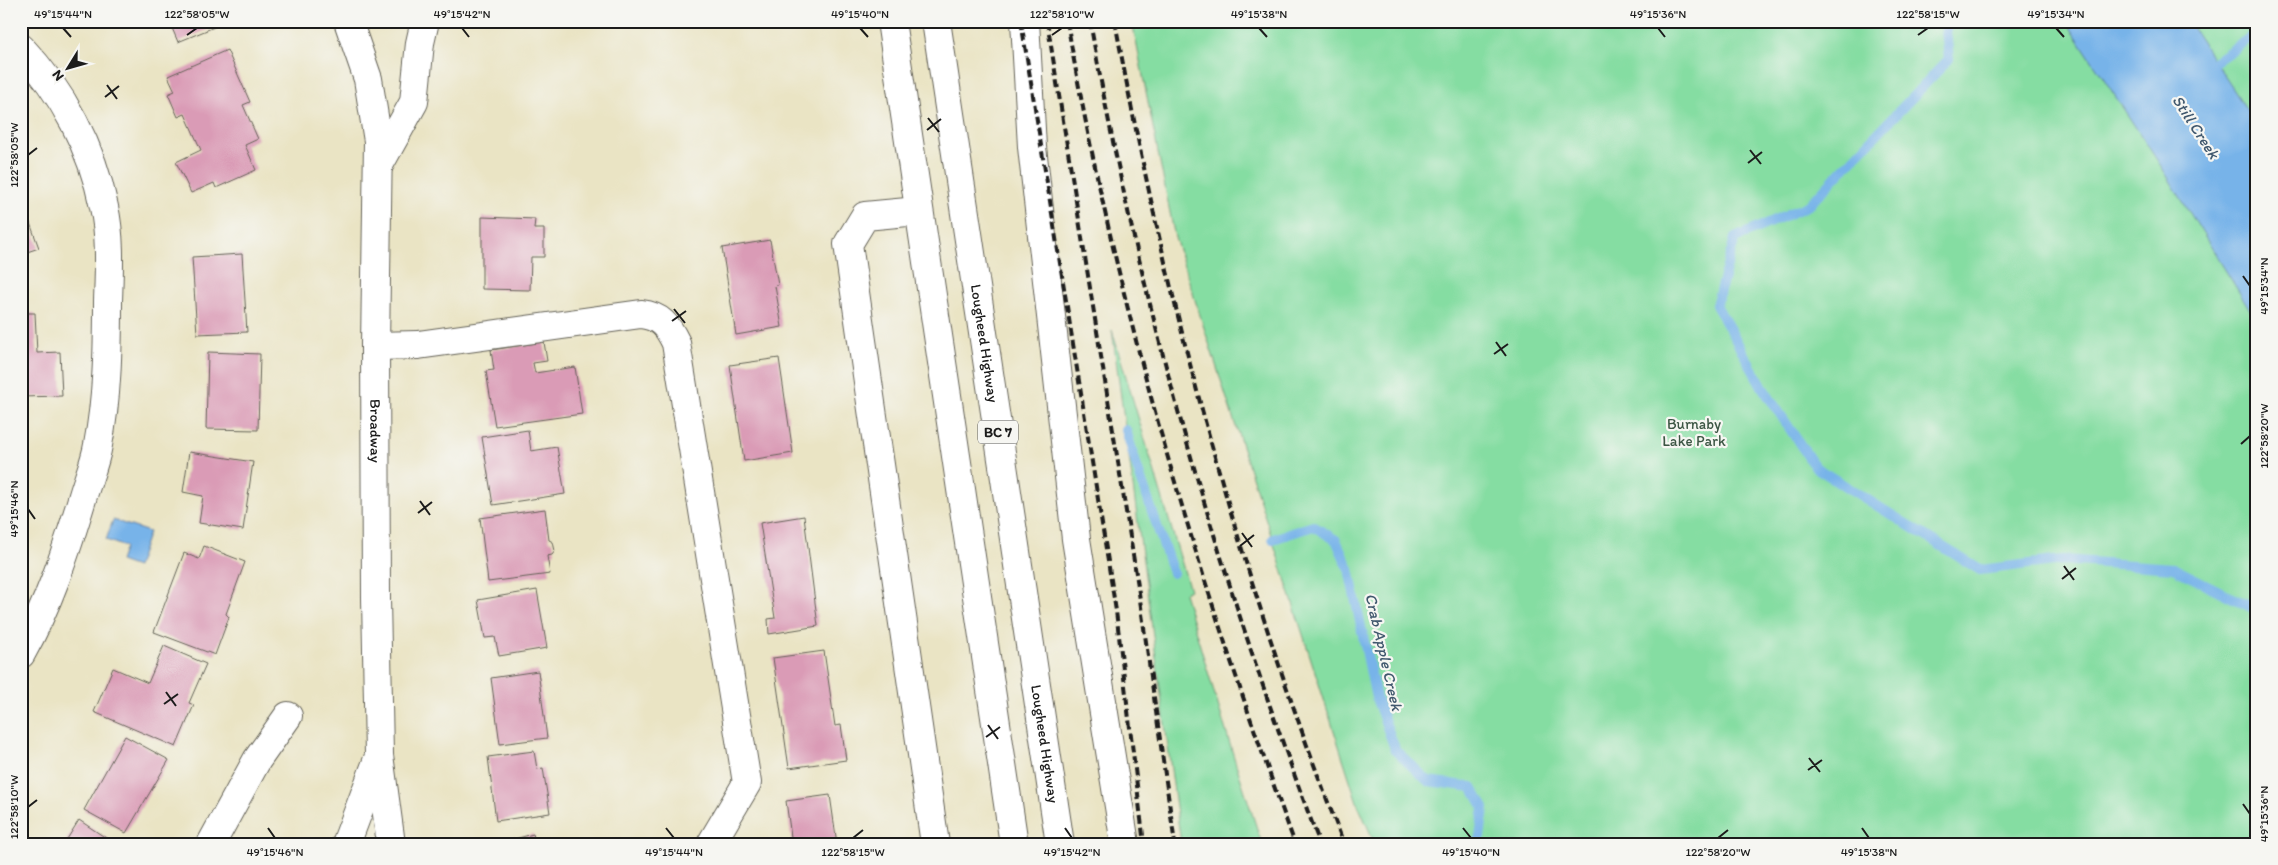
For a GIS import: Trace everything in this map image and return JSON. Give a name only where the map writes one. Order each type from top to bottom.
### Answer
[{"type":"main road","name":"Broadway","points":[[348,21],[368,79],[378,141],[375,346],[376,598],[379,755],[391,844]]},
{"type":"main road","points":[[379,165],[414,102],[420,43],[426,21]]},
{"type":"main road","points":[[891,21],[1014,844]]},
{"type":"main road","name":"Lougheed Highway","points":[[936,21],[1060,844]]},
{"type":"main road","points":[[1025,21],[1032,147],[1076,539],[1125,844]]},
{"type":"main road","points":[[21,48],[52,87],[84,140],[96,173],[105,209],[109,254],[108,353],[98,446],[67,548],[34,632],[21,654]]},
{"type":"main road","points":[[918,211],[865,216],[848,244],[935,844]]},
{"type":"main road","points":[[375,346],[418,345],[641,314],[651,315],[666,326],[676,343],[747,784],[711,844]]},
{"type":"main road","points":[[211,844],[257,760],[288,716]]},
{"type":"main road","points":[[346,844],[379,755]]},
{"type":"green space","name":"Burnaby Lake Park","points":[[1132,21],[2257,21],[2257,844],[1375,844],[1358,805],[1175,238]]},
{"type":"green space","points":[[1112,330],[1190,590],[1184,593],[1262,844],[1181,844]]},
{"type":"water","name":"Still Creek","points":[[2066,21],[2188,21],[2257,125],[2257,321],[2159,163]]},
{"type":"water","points":[[113,520],[149,532],[137,567],[120,561],[125,547],[106,540]]},
{"type":"building","points":[[169,21],[218,21],[219,25],[178,42]]},
{"type":"building","points":[[227,50],[250,102],[243,105],[258,139],[245,145],[256,170],[216,188],[214,183],[191,193],[176,162],[201,150],[185,114],[178,117],[168,94],[175,91],[168,76]]},
{"type":"building","points":[[21,198],[39,248],[21,254]]},
{"type":"building","points":[[482,217],[535,219],[534,229],[544,229],[544,257],[531,257],[530,290],[482,289]]},
{"type":"building","points":[[770,240],[778,285],[775,286],[782,327],[736,335],[722,248]]},
{"type":"building","points":[[242,254],[247,332],[197,334],[192,257]]},
{"type":"building","points":[[21,313],[35,313],[37,353],[60,352],[62,396],[21,397]]},
{"type":"building","points":[[544,342],[547,361],[533,363],[535,373],[575,367],[582,414],[495,426],[486,371],[494,370],[491,350]]},
{"type":"building","points":[[208,352],[260,354],[258,430],[206,429]]},
{"type":"building","points":[[779,358],[793,453],[744,461],[730,365]]},
{"type":"building","points":[[528,430],[531,451],[557,447],[565,494],[493,505],[482,437]]},
{"type":"building","points":[[189,452],[253,462],[243,530],[199,523],[203,496],[183,492]]},
{"type":"building","points":[[545,509],[549,540],[553,542],[555,551],[552,555],[547,556],[550,574],[488,582],[480,518]]},
{"type":"building","points":[[804,516],[818,626],[769,634],[768,619],[775,618],[760,523]]},
{"type":"building","points":[[204,546],[245,562],[226,614],[229,617],[215,655],[154,632],[184,553],[199,559]]},
{"type":"building","points":[[537,590],[547,648],[499,656],[495,637],[485,638],[478,600]]},
{"type":"building","points":[[164,646],[206,664],[189,703],[194,705],[176,747],[94,712],[113,668],[148,683]]},
{"type":"building","points":[[824,651],[835,726],[841,725],[846,760],[789,768],[773,658]]},
{"type":"building","points":[[538,671],[547,738],[500,744],[491,678]]},
{"type":"building","points":[[125,736],[169,760],[126,833],[84,810]]},
{"type":"building","points":[[534,751],[537,769],[543,768],[550,813],[496,821],[488,757]]},
{"type":"building","points":[[830,795],[837,844],[792,844],[786,801]]},
{"type":"building","points":[[79,820],[115,844],[64,844]]},
{"type":"building","points":[[533,834],[536,844],[500,844],[500,843]]},
{"type":"waterway","points":[[1945,21],[1949,59],[1809,205],[1735,238],[1716,305],[1763,388],[1815,467],[1980,570],[2063,560],[2173,568],[2257,610]]},
{"type":"waterway","points":[[2204,69],[2257,33]]},
{"type":"waterway","name":"Crab Apple Creek","points":[[1126,430],[1173,573]]},
{"type":"waterway","name":"Crab Apple Creek","points":[[1273,539],[1313,526],[1336,540],[1349,569],[1376,698],[1396,751],[1428,781],[1472,787],[1484,808],[1479,844]]},
{"type":"railway","points":[[1021,21],[1116,611],[1144,844]]},
{"type":"railway","points":[[1047,21],[1138,586],[1175,844]]},
{"type":"railway","points":[[1067,21],[1109,231],[1162,438],[1224,641],[1295,844]]},
{"type":"railway","points":[[1090,21],[1132,231],[1186,438],[1248,642],[1320,844]]},
{"type":"railway","points":[[1115,21],[1135,126],[1158,230],[1182,334],[1210,438],[1239,541],[1272,643],[1306,744],[1344,844]]}]
